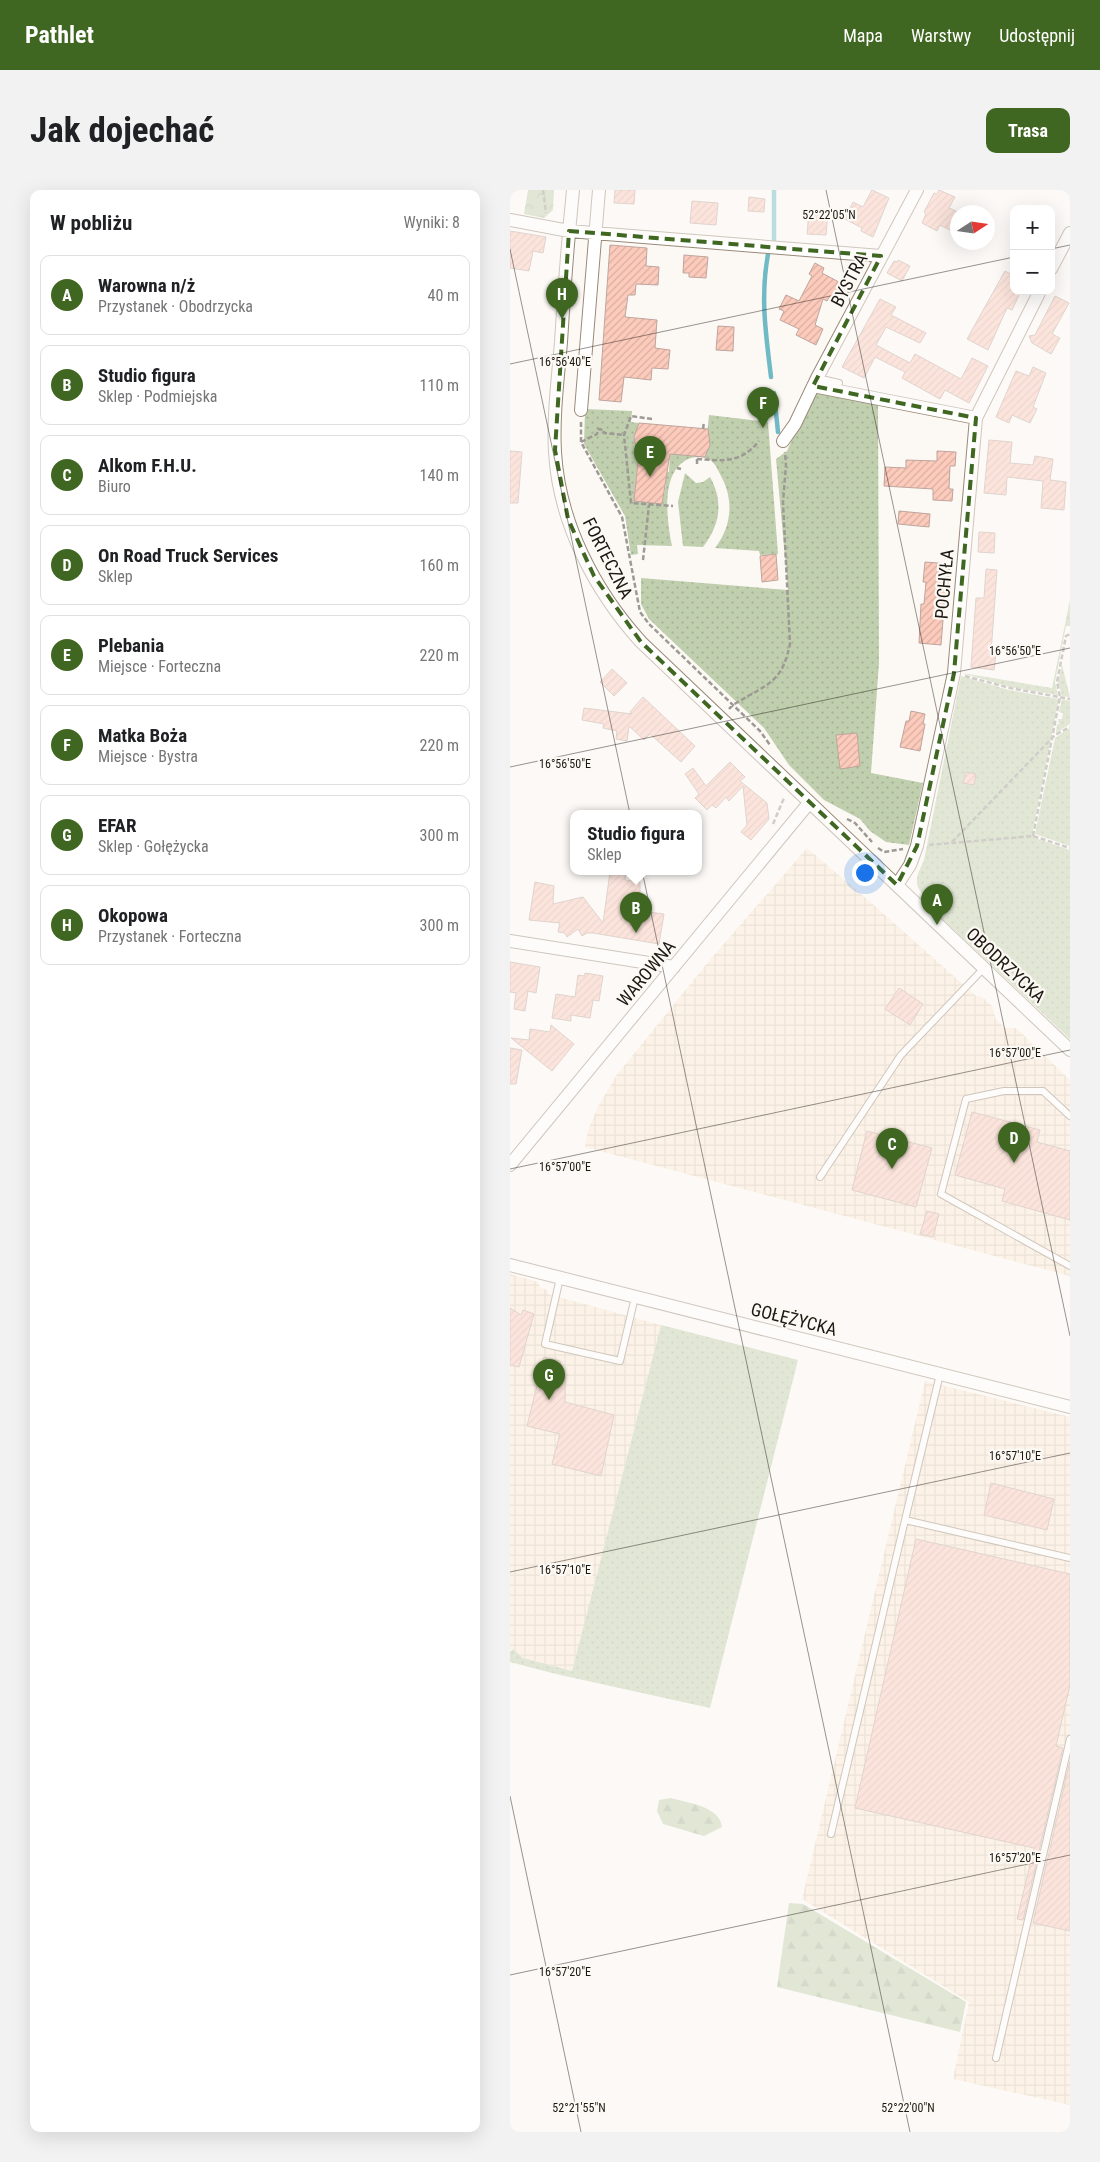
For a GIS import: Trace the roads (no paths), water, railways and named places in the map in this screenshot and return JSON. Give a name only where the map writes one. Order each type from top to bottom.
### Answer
[{"type":"street","name":"FORTECZNA","points":[[573,190],[555,424],[556,466],[568,519],[594,576],[622,622],[640,642],[810,803]]},
{"type":"street","points":[[581,410],[599,190]]},
{"type":"street","name":"BYSTRA","points":[[783,440],[792,429],[916,190]]},
{"type":"street","points":[[510,220],[569,231],[881,256]]},
{"type":"street","points":[[1055,261],[1070,233]]},
{"type":"street","name":"POCHYŁA","points":[[897,885],[910,865],[917,846],[954,673],[976,418],[1038,295]]},
{"type":"street","points":[[815,382],[976,418]]},
{"type":"street","name":"OBODRZYCKA","points":[[810,803],[1070,1050]]},
{"type":"street","name":"WAROWNA","points":[[510,1166],[810,803]]},
{"type":"street","points":[[510,942],[674,967]]},
{"type":"street","name":"GOŁĘŻYCKA","points":[[510,1265],[1070,1407]]},
{"type":"lane","points":[[815,382],[838,383]]},
{"type":"lane","points":[[820,1177],[901,1055],[984,968]]},
{"type":"lane","points":[[1070,1116],[1043,1091],[1004,1091],[966,1099],[941,1194],[1070,1266]]},
{"type":"lane","points":[[560,1278],[545,1344],[620,1361],[635,1297]]},
{"type":"lane","points":[[831,1834],[940,1374]]},
{"type":"lane","points":[[905,1520],[1070,1558]]},
{"type":"lane","points":[[996,2058],[1070,1739]]},
{"type":"waterway","points":[[774,190],[774,240]]},
{"type":"waterway","points":[[768,254],[764,301],[771,377]]},
{"type":"waterway","points":[[774,393],[778,432]]},
{"type":"place","name":"Okopowa","points":[[562,319]]},
{"type":"place","name":"Matka Boża","points":[[763,428]]},
{"type":"place","name":"Plebania","points":[[650,477]]},
{"type":"place","name":"Warowna n/ż","points":[[937,925]]},
{"type":"place","name":"Studio figura","points":[[636,933]]},
{"type":"place","name":"On Road Truck Services","points":[[1014,1163]]},
{"type":"place","name":"Alkom F.H.U.","points":[[892,1169]]},
{"type":"place","name":"EFAR","points":[[549,1400]]}]
